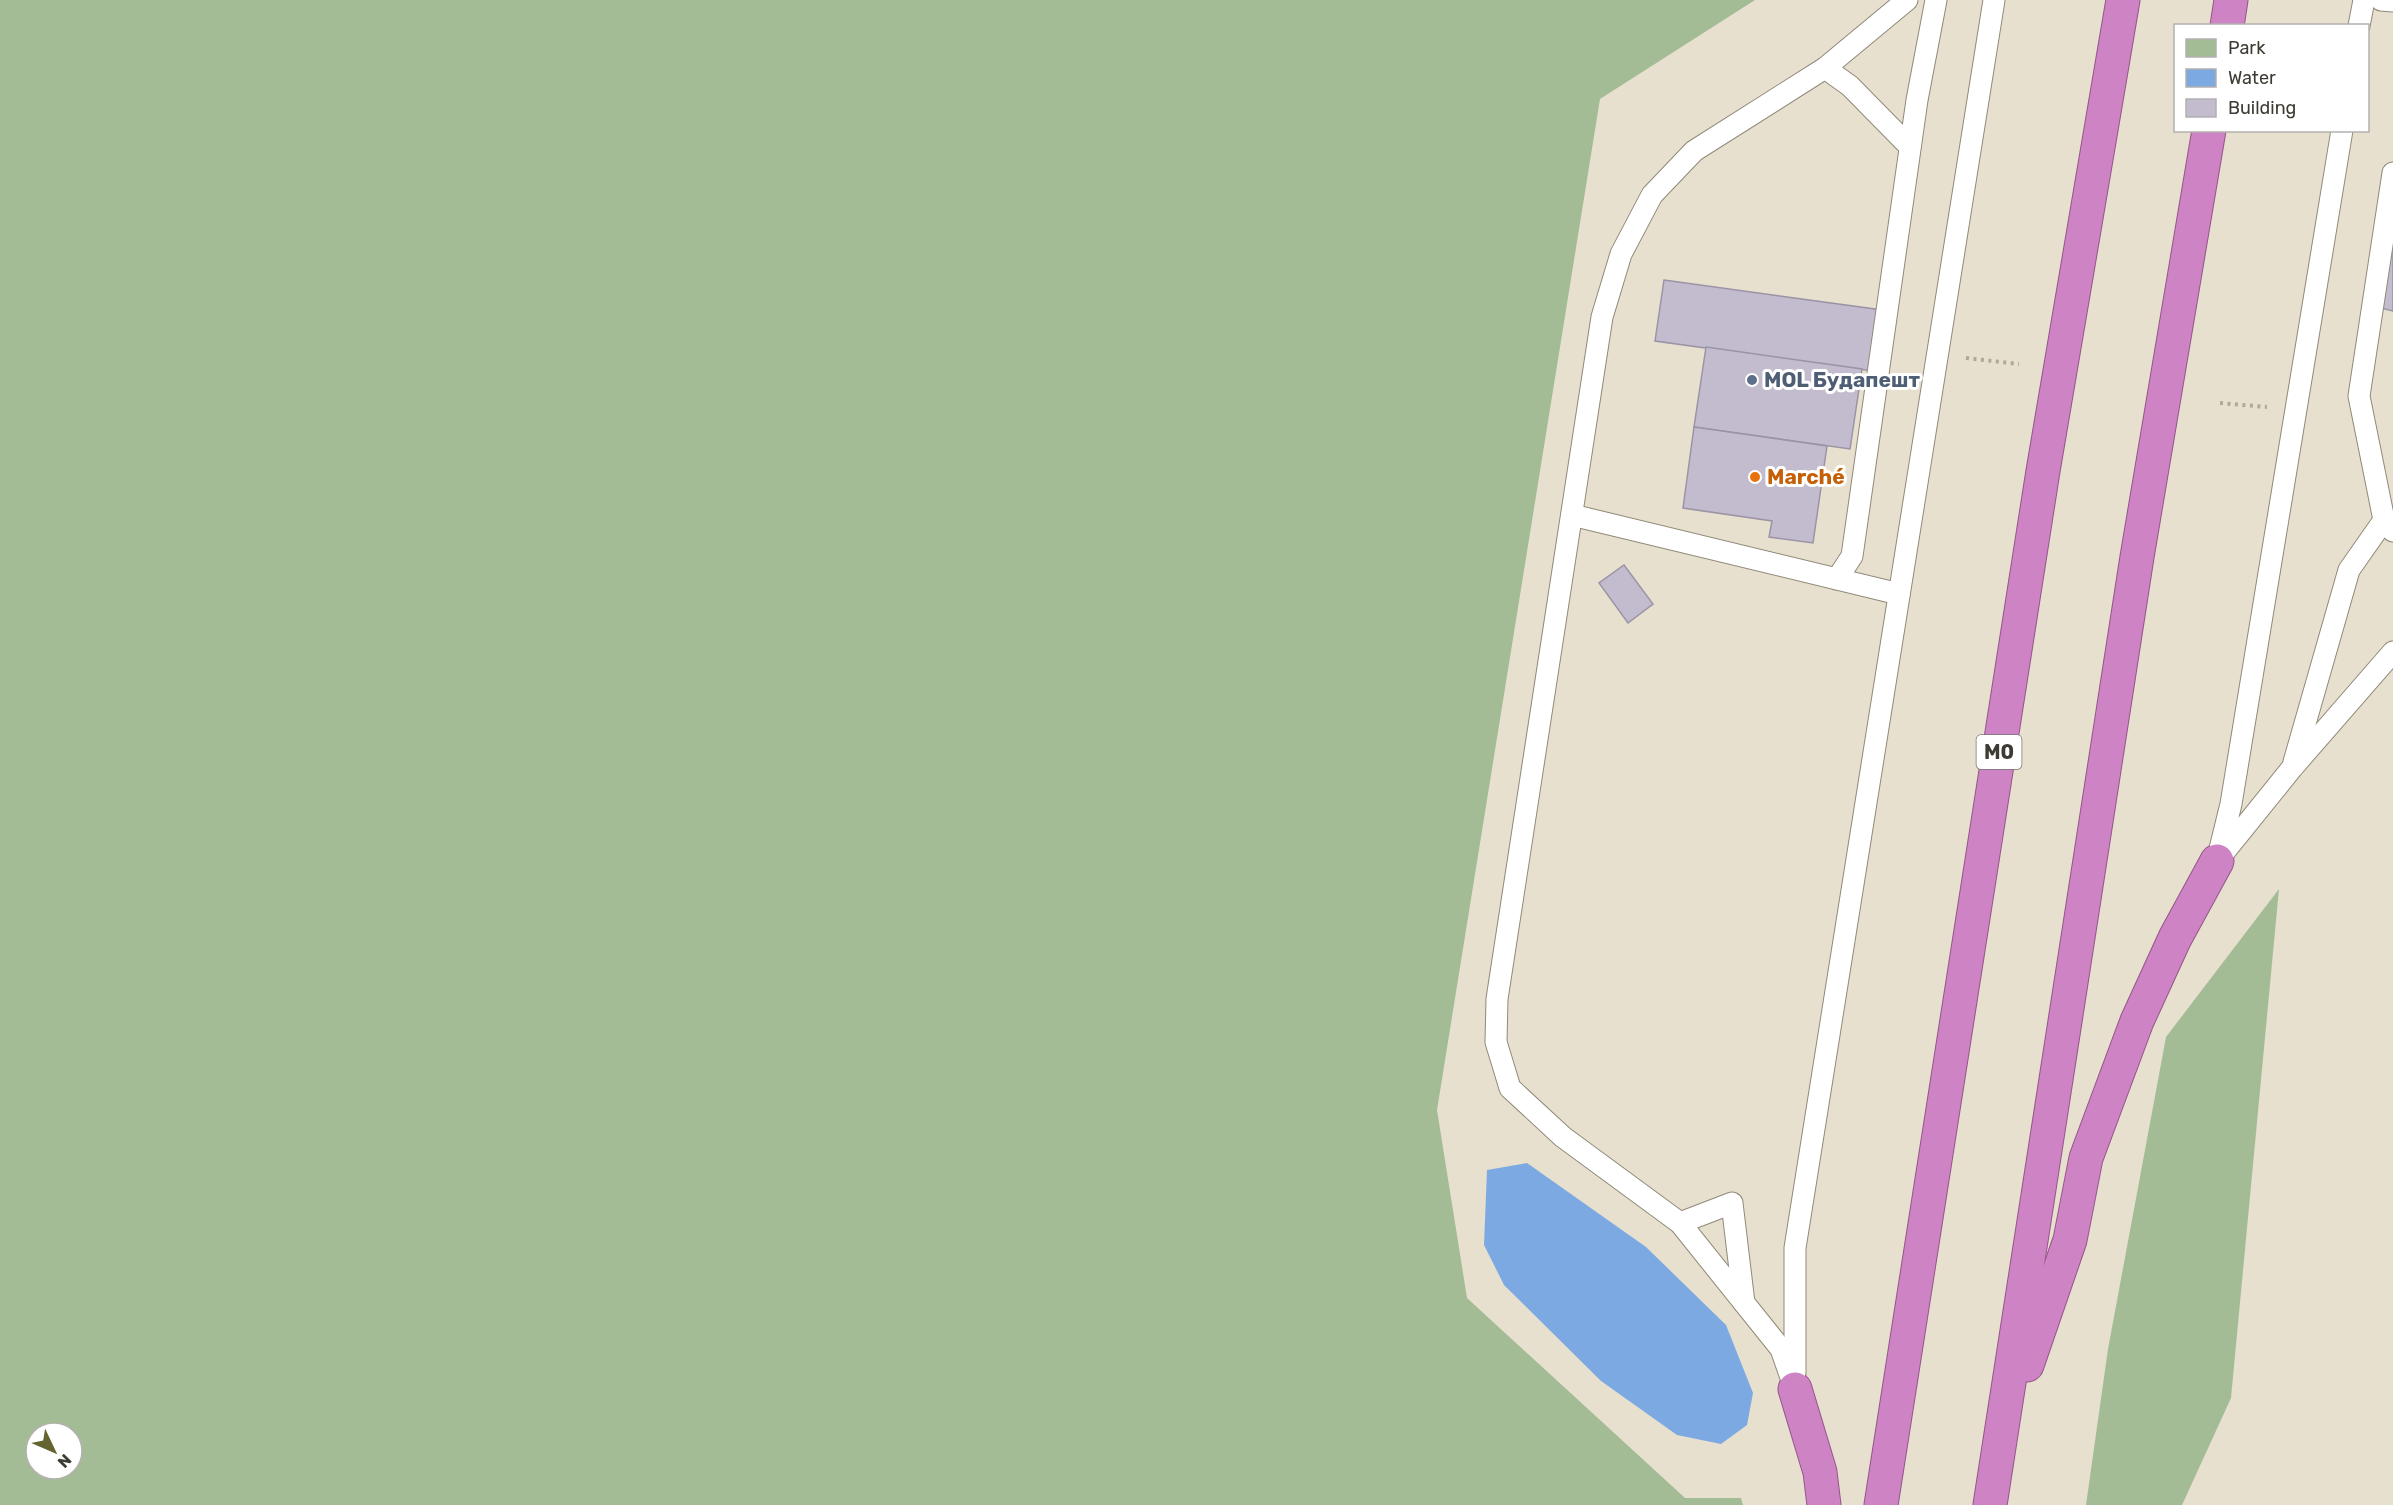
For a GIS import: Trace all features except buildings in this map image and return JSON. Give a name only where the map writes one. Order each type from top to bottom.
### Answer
[{"type":"highway","name":"M0","points":[[1881,1505],[2043,471],[2123,0]]},
{"type":"highway","points":[[2227,24],[2231,0]]},
{"type":"highway","points":[[1990,1505],[2137,558],[2209,132]]},
{"type":"highway","points":[[2000,1446],[2070,1240],[2086,1158],[2137,1021],[2175,938],[2217,861]]},
{"type":"highway","points":[[1795,1389],[1820,1472],[1824,1505]]},
{"type":"lane","points":[[1795,1389],[1781,1349],[1680,1223],[1563,1137],[1510,1088],[1496,1042],[1497,999],[1602,317],[1621,254],[1653,195],[1694,151],[1825,68],[1907,0]]},
{"type":"lane","points":[[1837,579],[1852,556],[1917,100],[1936,0]]},
{"type":"lane","points":[[1795,1389],[1795,1248],[1994,0]]},
{"type":"lane","points":[[2360,24],[2364,0]]},
{"type":"lane","points":[[2381,0],[2393,1]]},
{"type":"lane","points":[[1825,68],[1850,86],[1911,147]]},
{"type":"lane","points":[[2217,861],[2231,804],[2342,132]]},
{"type":"lane","points":[[2292,768],[2349,570],[2388,526],[2359,396],[2393,173]]},
{"type":"lane","points":[[1572,515],[1899,594]]},
{"type":"lane","points":[[2217,861],[2292,768],[2393,652]]},
{"type":"lane","points":[[1680,1223],[1732,1203],[1744,1303]]},
{"type":"path","points":[[1937,356],[2019,364]]},
{"type":"path","points":[[2220,403],[2296,409]]},
{"type":"green space","points":[[0,0],[1755,0],[1600,99],[1437,1110],[1467,1298],[1685,1498],[1741,1498],[1743,1505],[0,1505]]},
{"type":"green space","points":[[2279,889],[2231,1398],[2182,1505],[2086,1505],[2108,1349],[2166,1037]]},
{"type":"water","points":[[1527,1163],[1646,1247],[1726,1325],[1753,1393],[1747,1425],[1721,1444],[1677,1435],[1601,1381],[1504,1285],[1484,1245],[1487,1170]]},
{"type":"place","name":"MOL Будапешт","points":[[1752,380]]},
{"type":"place","name":"Marché","points":[[1755,477]]}]
